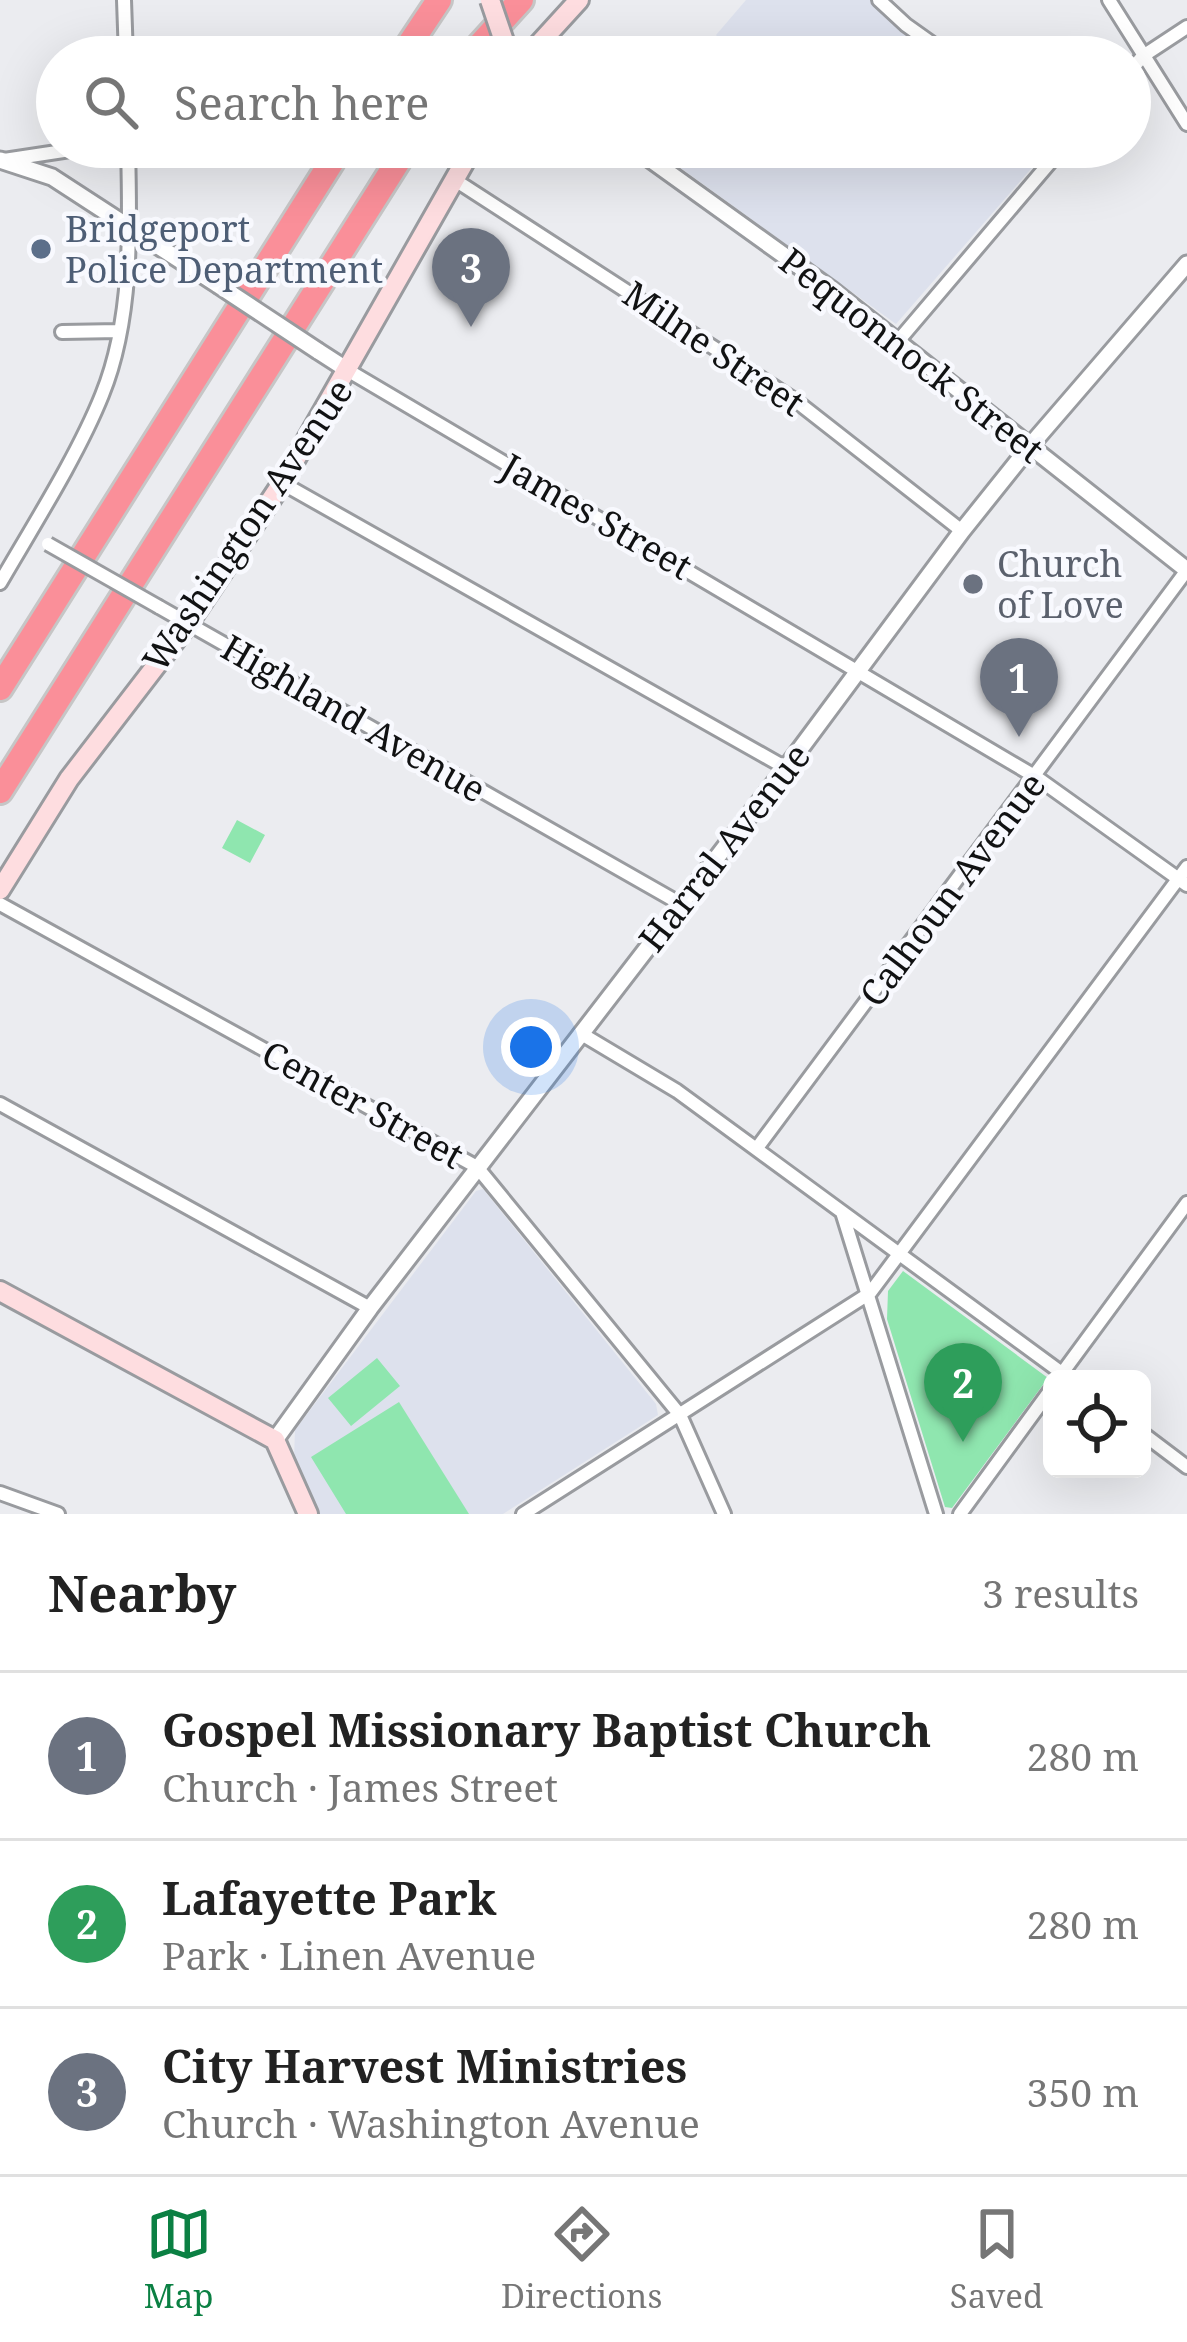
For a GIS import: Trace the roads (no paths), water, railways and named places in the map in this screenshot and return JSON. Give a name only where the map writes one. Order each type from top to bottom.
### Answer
[{"type":"highway","points":[[407,36],[425,0]]},
{"type":"highway","points":[[412,36],[439,0]]},
{"type":"highway","points":[[479,36],[500,0]]},
{"type":"highway","points":[[486,36],[521,0]]},
{"type":"highway","points":[[0,688],[328,168]]},
{"type":"highway","points":[[0,791],[393,168]]},
{"type":"main road","points":[[490,0],[503,36]]},
{"type":"main road","points":[[546,36],[579,0]]},
{"type":"main road","name":"Washington Avenue","points":[[0,890],[69,779],[188,624],[282,483],[462,168]]},
{"type":"main road","points":[[0,1291],[275,1440],[308,1514]]},
{"type":"street","points":[[124,0],[125,36]]},
{"type":"street","points":[[879,0],[921,36]]},
{"type":"street","points":[[1109,0],[1131,36]]},
{"type":"street","points":[[1151,51],[1187,27]]},
{"type":"street","points":[[1151,68],[1187,124]]},
{"type":"street","points":[[2,160],[36,155]]},
{"type":"street","name":"James Street","points":[[2,160],[52,177],[349,371],[1036,777],[1184,877]]},
{"type":"street","points":[[0,583],[103,394],[119,331],[130,229],[129,168]]},
{"type":"street","name":"Pequonnock Street","points":[[662,168],[898,340],[1187,570]]},
{"type":"street","points":[[898,340],[1045,168]]},
{"type":"street","name":"Milne Street","points":[[455,180],[796,400],[962,531]]},
{"type":"street","name":"Harral Avenue","points":[[275,1440],[370,1307],[786,768],[962,531],[1187,264]]},
{"type":"street","points":[[62,332],[119,331]]},
{"type":"street","points":[[282,483],[786,768]]},
{"type":"street","name":"Highland Avenue","points":[[29,532],[680,903]]},
{"type":"street","name":"Calhoun Avenue","points":[[757,1148],[1187,570]]},
{"type":"street","points":[[523,1514],[870,1292],[1184,877]]},
{"type":"street","name":"Center Street","points":[[0,904],[477,1167],[680,1415],[724,1514]]},
{"type":"street","points":[[580,1034],[677,1091],[902,1253],[1054,1370]]},
{"type":"street","points":[[0,1104],[370,1307]]},
{"type":"street","points":[[1068,1370],[1187,1203]]},
{"type":"street","points":[[842,1211],[936,1514]]},
{"type":"street","points":[[960,1514],[1043,1400]]},
{"type":"street","points":[[1151,1440],[1187,1467]]},
{"type":"street","points":[[0,1492],[58,1514]]},
{"type":"place","name":"Bridgeport Police Department","points":[[41,249]]},
{"type":"place","name":"City Harvest Ministries","points":[[471,327]]},
{"type":"place","name":"Church of Love","points":[[973,584]]},
{"type":"place","name":"Gospel Missionary Baptist Church","points":[[1019,737]]},
{"type":"place","name":"Lafayette Park","points":[[963,1442]]}]
